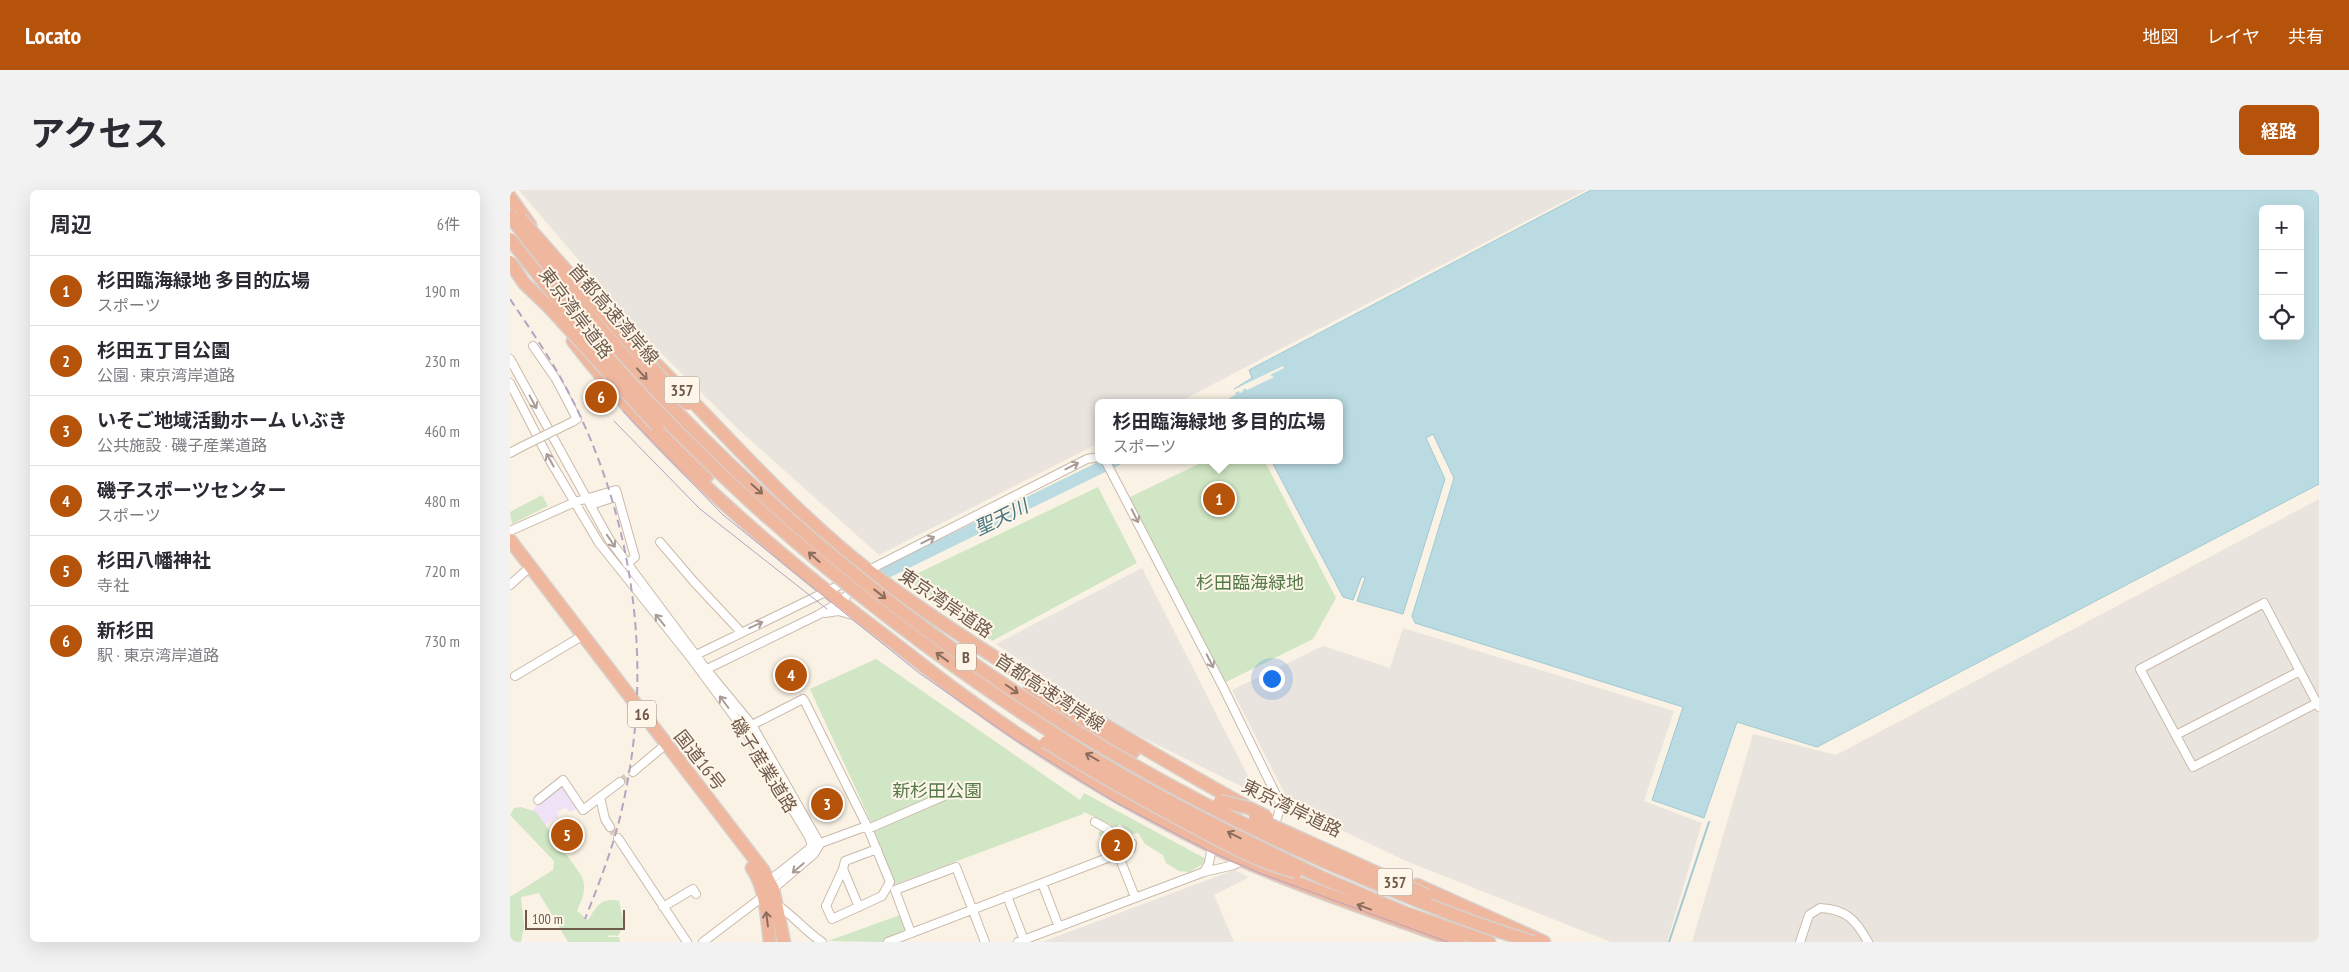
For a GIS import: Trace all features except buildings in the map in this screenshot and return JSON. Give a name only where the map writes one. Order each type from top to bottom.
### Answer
[{"type":"highway","name":"東京湾岸道路","points":[[510,197],[548,250],[642,349],[783,493],[868,570],[943,623],[1015,670],[1140,747],[1276,822],[1544,942]]},
{"type":"highway","points":[[510,208],[660,377],[713,431],[783,493]]},
{"type":"highway","name":"首都高速湾岸線","points":[[510,216],[608,336],[667,402],[730,464],[852,572],[949,645],[1091,741],[1168,786],[1223,814],[1279,842],[1449,914],[1533,942]]},
{"type":"highway","name":"首都高速湾岸線","points":[[510,239],[594,342],[658,412],[773,520],[872,605],[1002,698],[1084,752],[1172,803],[1325,879],[1405,913],[1489,942]]},
{"type":"highway","name":"東京湾岸道路","points":[[510,254],[570,338],[603,379],[672,454],[740,518],[826,592],[974,704],[1066,764],[1152,815],[1212,846],[1244,861],[1459,942]]},
{"type":"highway","points":[[510,254],[548,306]]},
{"type":"highway","points":[[510,262],[524,283],[548,306],[657,426],[710,479],[740,518]]},
{"type":"highway","name":"国道16号","points":[[510,540],[577,639],[664,747],[722,815],[769,889],[777,905],[784,942]]},
{"type":"highway","name":"国道16号","points":[[510,550],[528,569],[664,747]]},
{"type":"highway","name":"357","points":[[1015,670],[1044,698],[1116,742],[1220,801],[1336,856],[1538,942]]},
{"type":"highway","name":"B","points":[[933,672],[1137,796],[1208,835],[1275,866],[1325,879]]},
{"type":"highway","name":"国道16号","points":[[769,889],[770,942]]},
{"type":"street","points":[[511,451],[577,419],[556,379],[533,346]]},
{"type":"street","points":[[603,379],[642,349]]},
{"type":"street","name":"磯子産業道路","points":[[510,359],[609,539],[704,670],[745,731],[812,845]]},
{"type":"street","name":"磯子産業道路","points":[[510,383],[549,459],[599,543],[694,656]]},
{"type":"street","points":[[694,656],[740,632],[826,592],[1088,459],[1095,458]]},
{"type":"street","points":[[1007,896],[1021,941],[1204,872],[1244,861],[1276,822],[1280,808],[1277,796],[1108,464]]},
{"type":"street","points":[[510,532],[575,502],[586,499],[594,504],[617,493],[635,557],[627,564]]},
{"type":"street","points":[[660,542],[740,632]]},
{"type":"street","points":[[510,585],[528,569]]},
{"type":"street","points":[[704,670],[818,615],[840,602],[856,587],[868,570]]},
{"type":"street","points":[[2264,603],[2318,705],[2193,766],[2140,669],[2264,603]]},
{"type":"street","points":[[818,615],[838,612],[847,613],[866,622]]},
{"type":"street","points":[[515,676],[577,639]]},
{"type":"street","name":"磯子産業道路","points":[[704,670],[752,725],[820,844]]},
{"type":"street","points":[[2176,735],[2300,671]]},
{"type":"street","points":[[752,725],[803,699],[877,849],[890,882],[882,896],[832,919],[826,906],[845,861],[877,849]]},
{"type":"street","points":[[633,772],[664,747]]},
{"type":"street","points":[[538,800],[563,780],[583,810],[620,782]]},
{"type":"street","points":[[769,889],[812,845],[820,844],[913,811],[953,792]]},
{"type":"street","points":[[600,797],[605,819],[610,827]]},
{"type":"street","points":[[888,942],[1131,849],[1132,843],[1095,822]]},
{"type":"street","points":[[618,838],[687,942]]},
{"type":"street","points":[[703,942],[814,854],[820,844]]},
{"type":"street","points":[[1204,872],[1209,863],[1212,846]]},
{"type":"street","points":[[1118,854],[1135,897]]},
{"type":"street","points":[[911,933],[895,890],[956,867],[985,942]]},
{"type":"street","points":[[842,869],[859,908]]},
{"type":"street","points":[[1042,883],[1059,927]]},
{"type":"street","points":[[663,908],[693,889],[696,894]]},
{"type":"street","points":[[777,905],[790,913],[822,942]]},
{"type":"street","points":[[1800,942],[1809,915],[1820,908],[1845,914],[1853,919],[1868,942]]},
{"type":"shaded area","points":[[519,190],[1586,190],[1185,399],[1095,399],[1095,445],[879,555],[739,430],[636,328]]},
{"type":"shaded area","points":[[2319,499],[2319,942],[1692,942],[1753,734],[1836,755]]},
{"type":"shaded area","points":[[1142,568],[1257,794],[1115,724],[996,644]]},
{"type":"shaded area","points":[[1403,628],[1674,711],[1644,801],[1702,823],[1667,942],[1611,942],[1406,861],[1291,806],[1232,690],[1323,646],[1390,668]]},
{"type":"shaded area","points":[[562,783],[579,807],[570,812],[566,807],[557,812],[559,816],[543,826],[532,810]]},
{"type":"shaded area","points":[[1234,870],[1249,877],[1214,895],[1234,942],[1042,942]]},
{"type":"green space","name":"杉田臨海緑地","points":[[1199,464],[1266,464],[1336,598],[1313,639],[1224,683],[1128,498]]},
{"type":"green space","points":[[1098,487],[1137,563],[992,641],[914,584],[914,575]]},
{"type":"green space","points":[[542,495],[548,506],[512,524],[510,512]]},
{"type":"green space","name":"新杉田公園","points":[[876,659],[1080,800],[1084,793],[1206,859],[1204,863],[1190,872],[1179,871],[1166,863],[1163,855],[1145,844],[1138,833],[1130,835],[1120,824],[1116,827],[1084,812],[1083,814],[893,885],[873,826],[810,689]]},
{"type":"green space","points":[[521,807],[536,812],[581,875],[584,889],[577,911],[588,920],[600,904],[608,900],[619,901],[624,924],[618,936],[609,935],[608,937],[619,937],[620,942],[568,942],[539,893],[521,897],[524,927],[521,942],[510,942],[510,897],[553,870],[554,861],[510,815],[514,808]]},
{"type":"green space","points":[[1106,830],[1129,841],[1128,849],[1110,856],[1098,832]]},
{"type":"green space","points":[[900,915],[908,933],[883,942],[828,941]]},
{"type":"water","points":[[1591,190],[2319,190],[2319,484],[1817,747],[1737,722],[1704,818],[1652,800],[1683,707],[1415,623],[1412,616],[1454,478],[1433,434],[1426,438],[1445,479],[1403,614],[1357,601],[1365,578],[1362,576],[1353,600],[1343,597],[1273,464],[1343,464],[1343,399],[1239,399],[1234,389],[1252,378],[1249,370]]},
{"type":"pier","points":[[1283,366],[1284,368],[1270,375],[1274,377],[1247,390],[1245,388],[1240,394],[1239,391],[1235,393],[1233,390]]},
{"type":"waterway","name":"聖天川","points":[[885,573],[1108,464]]},
{"type":"waterway","points":[[1669,942],[1709,822]]},
{"type":"tunnel","points":[[620,782],[633,772]]},
{"type":"tunnel","points":[[610,827],[618,838]]},
{"type":"tram line","points":[[623,411],[723,515],[919,673],[1014,739],[1113,801],[1209,851],[1262,874],[1448,942]]},
{"type":"tram line","points":[[614,421],[700,509],[827,609]]},
{"type":"railway","points":[[510,299],[557,371],[587,431],[606,482],[621,534],[631,588],[637,642],[637,696],[632,750],[616,833],[585,919]]},
{"type":"place","name":"新杉田","points":[[601,397]]},
{"type":"place","name":"杉田臨海緑地 多目的広場","points":[[1219,499]]},
{"type":"place","name":"磯子スポーツセンター","points":[[791,675]]},
{"type":"place","name":"いそご地域活動ホーム いぶき","points":[[827,804]]},
{"type":"place","name":"杉田八幡神社","points":[[567,835]]},
{"type":"place","name":"杉田五丁目公園","points":[[1117,845]]}]
